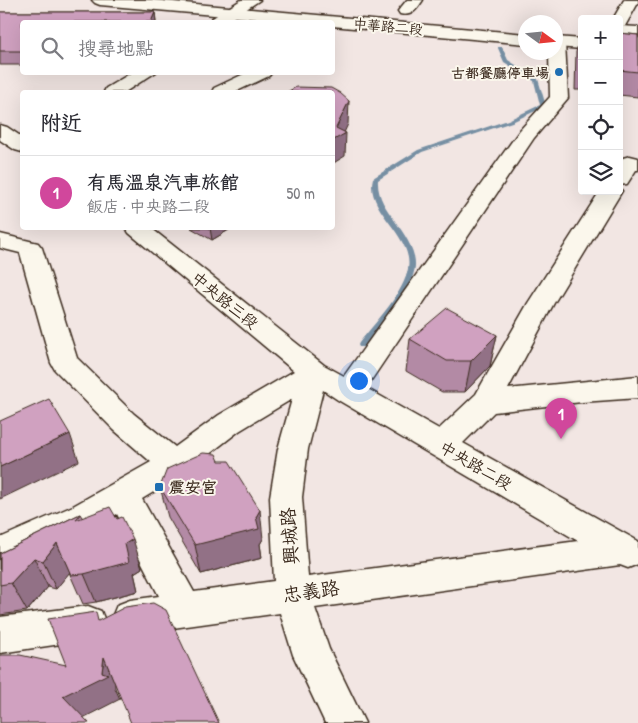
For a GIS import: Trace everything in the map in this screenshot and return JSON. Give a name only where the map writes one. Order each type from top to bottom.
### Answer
[{"type":"street","name":"中華路二段","points":[[100,0],[328,20]]},
{"type":"street","points":[[220,20],[252,0]]},
{"type":"street","points":[[623,16],[632,0]]},
{"type":"street","name":"中華路二段","points":[[387,9],[411,6],[425,13]]},
{"type":"street","name":"中華路二段","points":[[335,21],[518,38]]},
{"type":"street","points":[[623,31],[638,32]]},
{"type":"street","points":[[563,43],[578,44]]},
{"type":"street","points":[[348,392],[527,134],[559,98],[557,60]]},
{"type":"street","points":[[116,90],[142,75]]},
{"type":"street","points":[[226,90],[257,75]]},
{"type":"street","points":[[623,173],[630,162],[638,164]]},
{"type":"street","points":[[442,445],[486,402],[541,304],[609,195]]},
{"type":"street","name":"中央路三段","points":[[139,230],[314,372]]},
{"type":"street","points":[[0,241],[30,248],[65,363],[124,422],[174,464]]},
{"type":"street","points":[[0,554],[85,516],[123,494],[174,464],[229,423],[314,372]]},
{"type":"street","name":"中央路二段","points":[[314,372],[630,555]]},
{"type":"street","name":"興城路","points":[[314,372],[293,449],[286,497],[292,593],[312,655],[345,723]]},
{"type":"street","points":[[486,402],[582,391],[638,387]]},
{"type":"street","points":[[123,494],[184,609]]},
{"type":"street","name":"忠義路","points":[[0,635],[292,593],[630,555]]},
{"type":"building","points":[[0,12],[155,12],[152,20],[20,20],[20,51],[0,51]]},
{"type":"building","points":[[623,33],[638,35],[638,72],[623,70]]},
{"type":"building","points":[[296,87],[331,88],[335,90],[291,90]]},
{"type":"building","points":[[335,90],[349,101],[336,128],[346,133],[335,139]]},
{"type":"building","points":[[447,308],[497,335],[471,361],[447,361],[410,339]]},
{"type":"building","points":[[49,399],[70,434],[0,467],[0,421]]},
{"type":"building","points":[[203,453],[216,454],[219,461],[229,461],[260,510],[256,517],[259,529],[195,545],[160,487],[167,469]]},
{"type":"building","points":[[110,507],[117,519],[122,517],[133,539],[125,544],[129,562],[84,574],[71,575],[57,543],[43,561],[34,558],[11,583],[0,585],[0,553],[80,514],[76,520]]},
{"type":"building","points":[[153,603],[166,610],[219,723],[131,723],[104,657],[102,672],[108,674],[63,696],[89,723],[0,723],[0,655],[20,655],[66,665],[48,619],[96,612],[98,621],[125,607]]},
{"type":"waterway","points":[[362,345],[400,294],[411,273],[412,265],[410,253],[404,241],[378,201],[375,179],[420,151],[510,121],[543,106],[536,80],[506,61],[500,48]]},
{"type":"place","name":"古都餐廳停車場","points":[[559,72]]},
{"type":"place","name":"有馬溫泉汽車旅館","points":[[561,439]]},
{"type":"place","name":"震安宮","points":[[159,487]]}]
